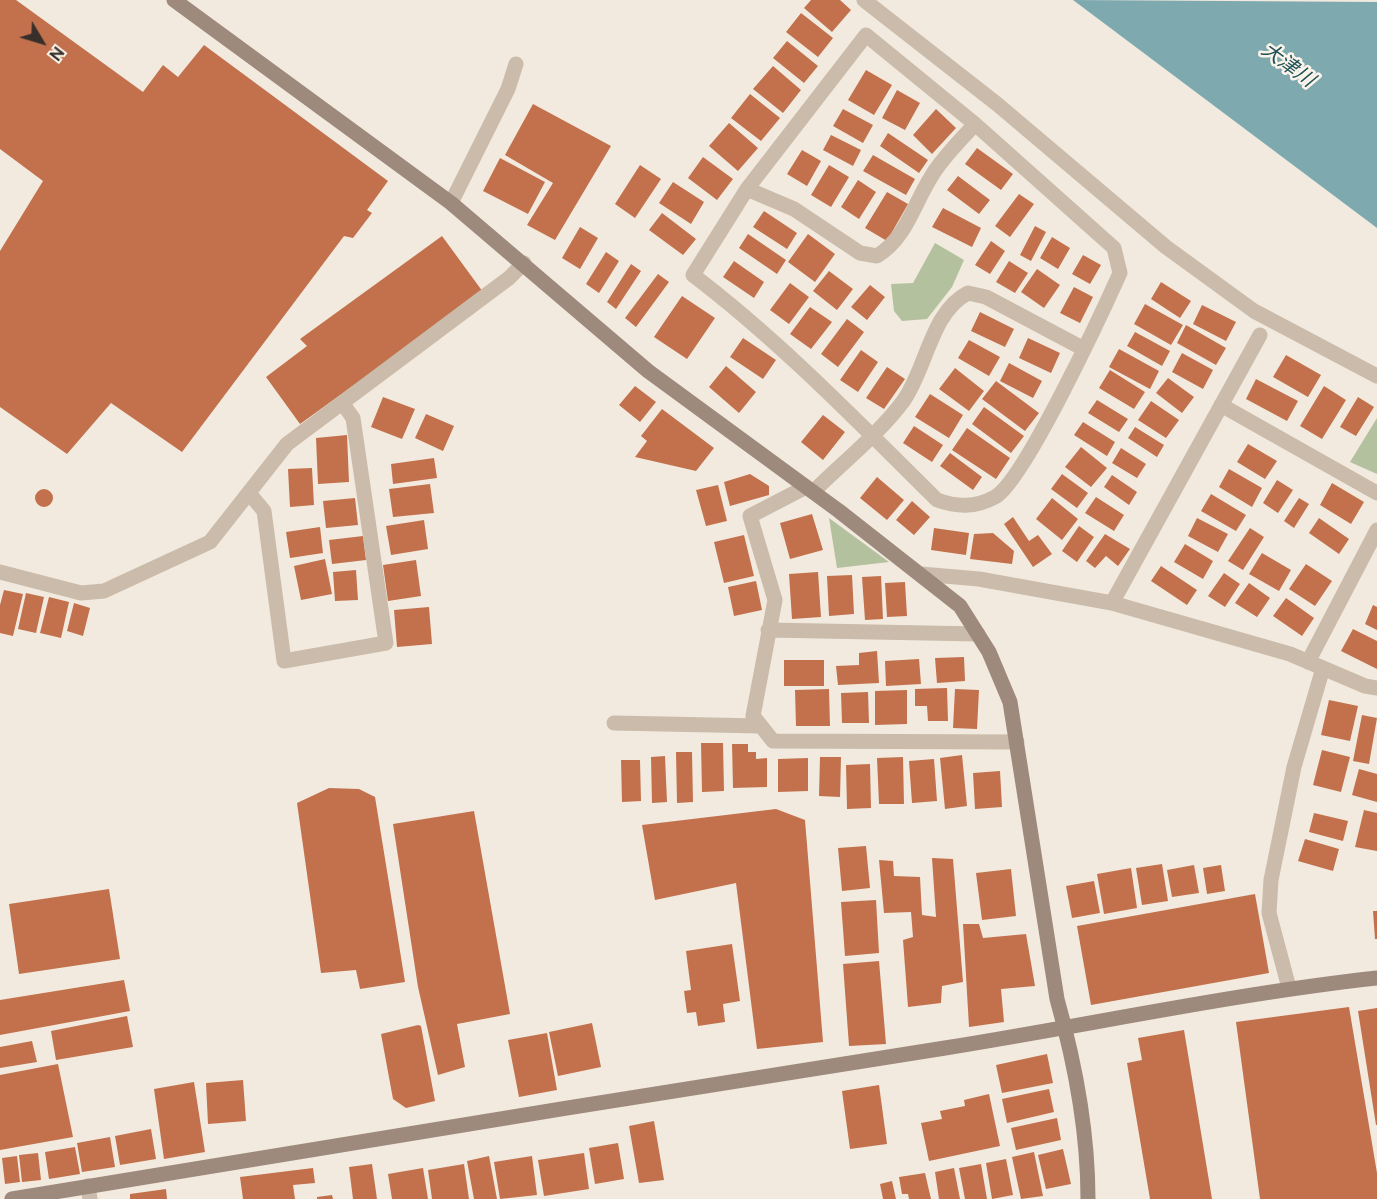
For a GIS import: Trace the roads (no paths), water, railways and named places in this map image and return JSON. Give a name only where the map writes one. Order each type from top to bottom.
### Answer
[{"type":"street","points":[[174,0],[451,203],[648,370],[810,489],[960,606],[989,652],[1010,702],[1057,999],[1065,1029],[1088,1157],[1088,1199]]},
{"type":"street","points":[[864,0],[997,104],[1166,247],[1254,311],[1377,376]]},
{"type":"street","points":[[866,35],[975,124],[1114,248],[1120,273],[1084,349],[1014,478],[997,497],[977,505],[955,506],[937,500],[745,314],[693,275],[747,189],[866,35]]},
{"type":"street","points":[[451,203],[508,89],[516,64]]},
{"type":"street","points":[[747,189],[794,209],[860,253],[877,256],[891,248],[904,231],[931,176],[975,124]]},
{"type":"street","points":[[0,572],[81,593],[104,591],[210,542],[287,444],[509,278],[524,263]]},
{"type":"street","points":[[1017,742],[773,741],[753,716],[775,600],[750,516],[810,489],[871,435],[903,401],[922,369],[937,325],[955,299],[968,293],[986,297],[1084,349]]},
{"type":"street","points":[[1112,603],[1260,335]]},
{"type":"street","points":[[249,493],[264,511],[284,660],[386,643],[353,418],[343,404]]},
{"type":"street","points":[[1221,405],[1377,493]]},
{"type":"street","points":[[1308,662],[1377,530]]},
{"type":"street","points":[[921,574],[979,579],[1112,603],[1290,654],[1365,686],[1377,688]]},
{"type":"street","points":[[768,630],[978,634]]},
{"type":"street","points":[[1289,988],[1269,913],[1271,880],[1294,768],[1323,668]]},
{"type":"street","points":[[614,723],[761,726]]},
{"type":"street","points":[[12,1199],[89,1192],[1065,1029],[1289,988],[1377,978]]},
{"type":"water","name":"大津川","points":[[1073,0],[1377,2],[1377,228]]}]
